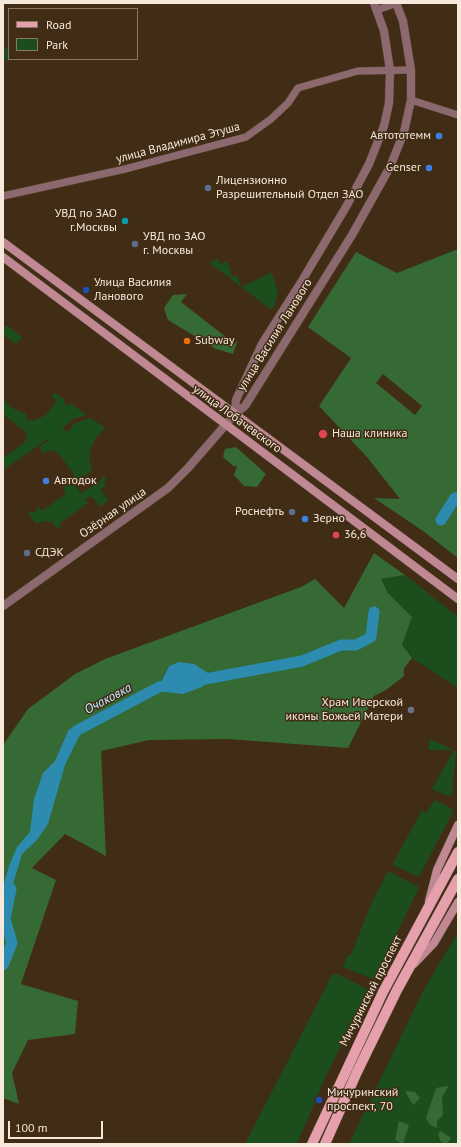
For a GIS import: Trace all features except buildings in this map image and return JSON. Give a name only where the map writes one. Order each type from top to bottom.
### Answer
[{"type":"main road","name":"улица Лобачевского","points":[[3,242],[458,579]]},
{"type":"main road","name":"улица Лобачевского","points":[[3,257],[458,599]]},
{"type":"main road","points":[[427,910],[437,870],[458,825]]},
{"type":"main road","name":"Мичуринский проспект","points":[[312,1144],[384,992],[458,852]]},
{"type":"main road","name":"Мичуринский проспект","points":[[326,1144],[397,990],[411,968],[458,879]]},
{"type":"main road","points":[[411,968],[434,942],[458,902]]},
{"type":"street","points":[[376,6],[396,3]]},
{"type":"street","name":"улица Василия Ланового","points":[[235,414],[245,406],[356,229],[390,167],[404,132],[411,100],[411,70],[403,21],[396,3]]},
{"type":"street","name":"улица Василия Ланового","points":[[235,414],[236,400],[262,344],[300,284],[369,164],[384,126],[389,103],[390,70],[387,43],[376,6]]},
{"type":"street","name":"улица Владимира Этуша","points":[[3,196],[125,169],[246,137],[271,119],[288,103],[298,88],[358,71],[411,70]]},
{"type":"street","points":[[411,100],[458,115]]},
{"type":"street","name":"Озёрная улица","points":[[3,606],[168,488],[188,468],[235,414]]},
{"type":"green space","points":[[3,46],[8,50],[8,60],[3,60]]},
{"type":"green space","points":[[458,249],[458,558],[423,531],[374,498],[400,499],[367,457],[319,406],[351,358],[308,327],[356,252],[397,273]],"holes":[[[383,374],[422,406],[415,415],[376,383]]]},
{"type":"green space","points":[[218,258],[220,264],[227,261],[232,276],[238,276],[241,287],[210,263]]},
{"type":"green space","points":[[272,272],[278,294],[274,308],[270,309],[241,287]]},
{"type":"green space","points":[[187,294],[181,302],[235,344],[238,340],[233,354],[216,349],[168,320],[164,308],[173,295]]},
{"type":"green space","points":[[6,325],[22,337],[16,344],[3,335],[3,328]]},
{"type":"green space","points":[[54,392],[65,400],[64,403],[68,406],[70,403],[87,415],[72,419],[73,420],[62,428],[67,432],[75,423],[91,418],[105,428],[96,438],[91,448],[89,458],[92,468],[90,472],[74,484],[81,493],[99,482],[102,476],[106,478],[104,487],[100,489],[108,500],[101,507],[91,496],[85,500],[88,503],[59,524],[61,526],[57,529],[52,522],[47,521],[35,523],[28,513],[31,511],[33,513],[37,510],[36,508],[38,506],[42,511],[66,494],[63,488],[67,486],[73,477],[73,473],[58,453],[51,450],[43,453],[39,447],[48,441],[48,439],[3,470],[3,458],[25,442],[27,433],[3,414],[3,395],[7,404],[12,408],[26,414],[27,421],[35,420],[46,415],[57,401],[52,397]]},
{"type":"green space","points":[[236,447],[266,474],[257,487],[244,486],[234,475],[237,466],[233,466],[223,457],[225,449]]},
{"type":"green space","points":[[374,553],[405,575],[381,579],[388,593],[412,617],[402,645],[412,658],[404,668],[404,676],[386,690],[374,696],[348,748],[228,739],[149,740],[101,751],[106,856],[65,834],[32,868],[56,880],[21,984],[78,1001],[75,1034],[28,1040],[12,1073],[19,1104],[3,1098],[3,745],[28,709],[75,674],[105,659],[301,587],[315,579],[344,608]],"holes":[[[169,666],[213,677],[202,687],[159,687]]]},
{"type":"green space","points":[[405,575],[458,617],[458,688],[412,658],[402,645],[412,617],[388,593],[381,579]]},
{"type":"green space","points":[[430,739],[454,750],[428,750]]},
{"type":"green space","points":[[454,750],[456,753],[452,795],[447,796],[432,789]]},
{"type":"green space","points":[[435,800],[454,810],[419,877],[392,865],[422,810],[426,813]]},
{"type":"green space","points":[[388,871],[419,887],[375,980],[343,967],[348,955],[351,955],[371,904]]},
{"type":"green space","points":[[458,932],[458,1144],[349,1144],[423,991]]},
{"type":"green space","points":[[337,974],[369,990],[326,1076],[297,1144],[245,1144],[332,975]]},
{"type":"green space","points":[[448,1086],[442,1098],[443,1115],[437,1121],[437,1128],[430,1125],[426,1118],[436,1088]]},
{"type":"green space","points":[[405,1091],[415,1092],[420,1098],[413,1105]]},
{"type":"green space","points":[[399,1121],[409,1125],[403,1144],[395,1140]]},
{"type":"green space","points":[[440,1131],[451,1138],[447,1144],[441,1142],[438,1135]]},
{"type":"water","points":[[179,662],[194,664],[214,677],[202,687],[183,694],[165,692],[159,687],[169,666]]},
{"type":"water","points":[[69,729],[76,731],[78,738],[65,765],[48,824],[36,841],[22,854],[7,904],[5,919],[3,915],[3,887],[9,866],[17,847],[30,832],[34,799],[43,773],[55,761]]},
{"type":"waterway","name":"Очаковка","points":[[441,520],[455,498],[458,497]]},
{"type":"waterway","name":"Очаковка","points":[[200,680],[302,661],[341,645],[356,645],[371,637],[374,612]]},
{"type":"waterway","name":"Очаковка","points":[[69,744],[76,731],[159,687],[173,685]]},
{"type":"waterway","name":"Очаковка","points":[[3,965],[12,943],[5,919],[11,889]]},
{"type":"place","name":"Автототемм","points":[[439,136]]},
{"type":"place","name":"Genser","points":[[429,168]]},
{"type":"place","name":"Лицензионно Разрешительный Отдел ЗАО","points":[[208,188]]},
{"type":"place","name":"УВД по ЗАО г.Москвы","points":[[125,221]]},
{"type":"place","name":"УВД по ЗАО г. Москвы","points":[[135,244]]},
{"type":"place","name":"Улица Василия Ланового","points":[[86,290]]},
{"type":"place","name":"Subway","points":[[187,341]]},
{"type":"place","name":"Наша клиника","points":[[323,434]]},
{"type":"place","name":"Автодок","points":[[46,481]]},
{"type":"place","name":"Роснефть","points":[[292,512]]},
{"type":"place","name":"Зерно","points":[[305,519]]},
{"type":"place","name":"36,6","points":[[336,535]]},
{"type":"place","name":"СДЭК","points":[[27,553]]},
{"type":"place","name":"Храм Иверской иконы Божьей Матери","points":[[411,710]]},
{"type":"place","name":"Мичуринский проспект, 70","points":[[319,1100]]}]
